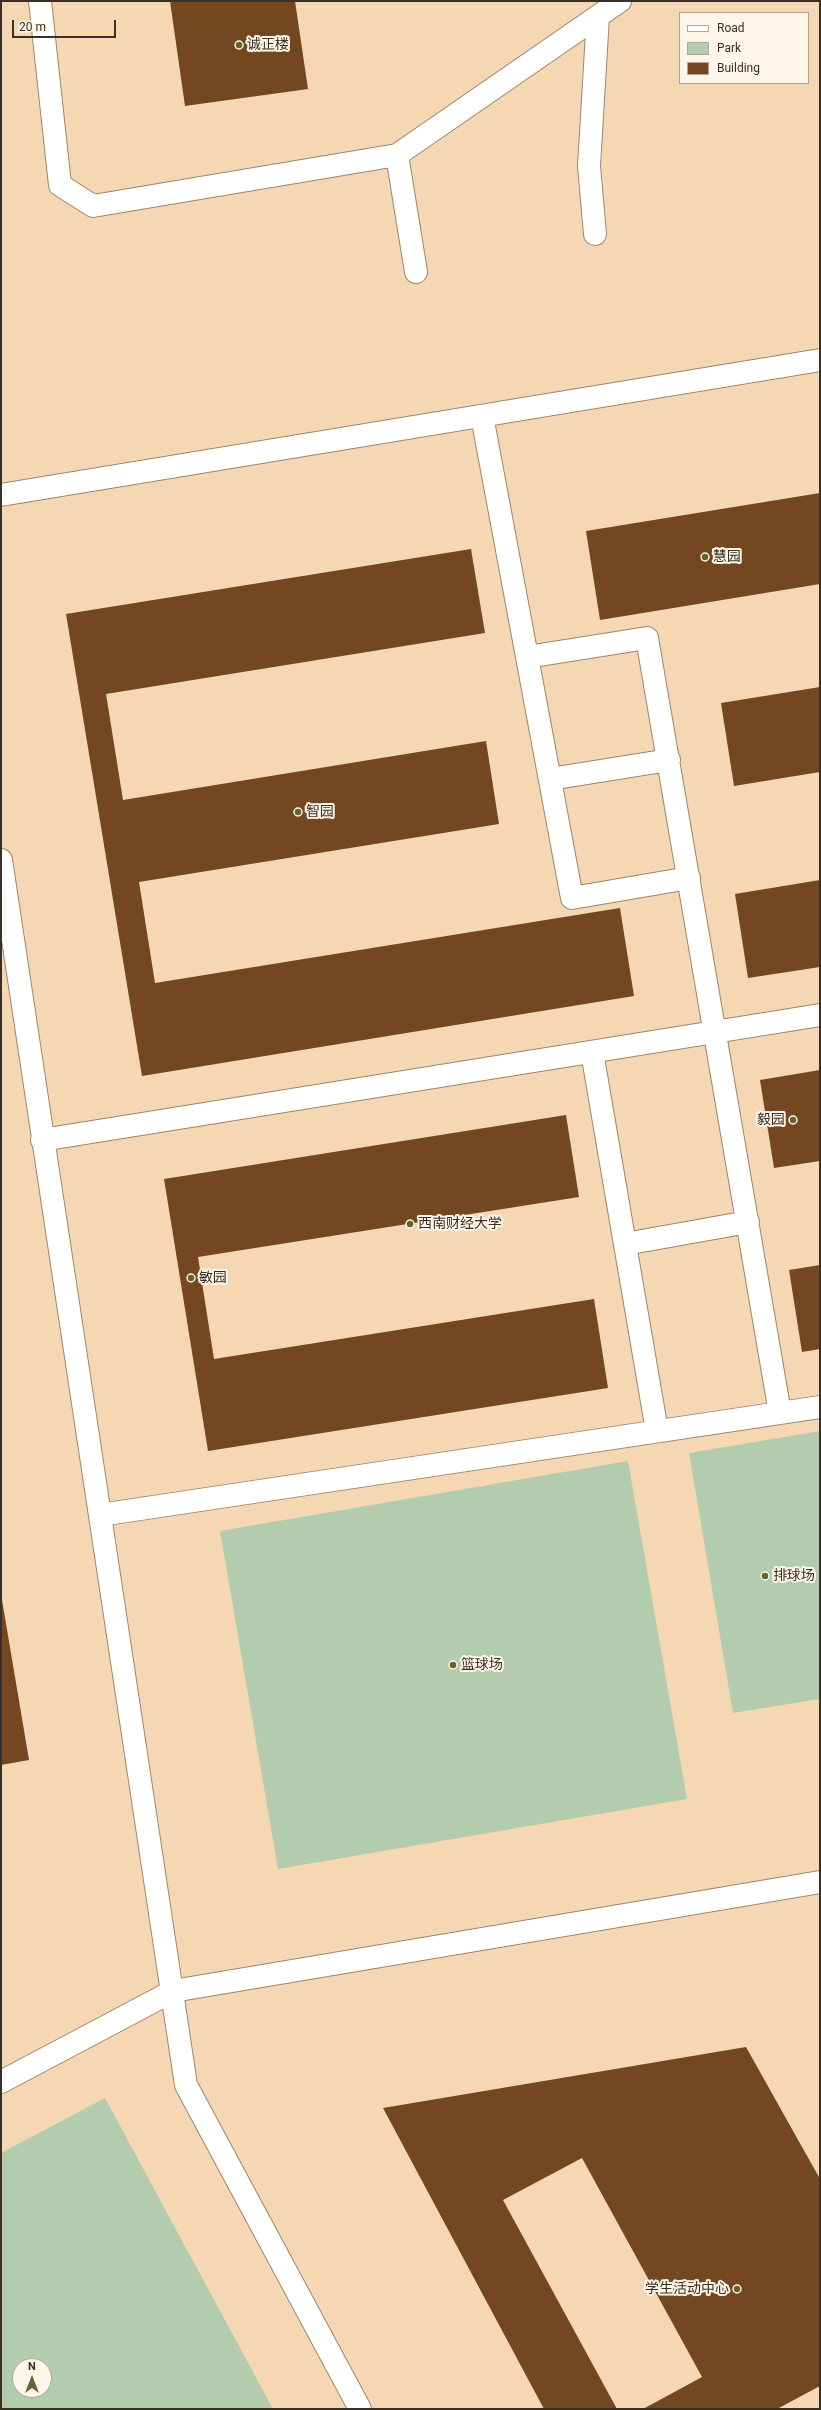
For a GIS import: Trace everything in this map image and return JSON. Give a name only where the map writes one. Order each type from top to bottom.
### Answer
[{"type":"street","points":[[40,1],[60,185],[93,206],[397,155],[620,1]]},
{"type":"street","points":[[595,234],[589,166],[598,16]]},
{"type":"street","points":[[397,155],[416,272]]},
{"type":"street","points":[[1,495],[820,360]]},
{"type":"street","points":[[482,416],[572,898],[689,878]]},
{"type":"street","points":[[527,657],[647,638],[780,1413]]},
{"type":"street","points":[[550,779],[669,760]]},
{"type":"street","points":[[1,860],[42,1140],[173,1991],[186,2085],[360,2409]]},
{"type":"street","points":[[42,1140],[820,1015]]},
{"type":"street","points":[[592,1052],[657,1431]]},
{"type":"street","points":[[625,1244],[748,1222]]},
{"type":"street","points":[[100,1515],[820,1407]]},
{"type":"street","points":[[1,2082],[173,1991],[820,1882]]},
{"type":"shaded area","name":"西南财经大学","points":[[1,1],[820,1],[820,2409],[1,2409]]},
{"type":"green space","name":"排球场","points":[[820,1431],[820,1699],[733,1713],[689,1453]]},
{"type":"green space","name":"篮球场","points":[[628,1461],[687,1799],[278,1869],[220,1531]]},
{"type":"green space","points":[[105,2098],[273,2409],[1,2409],[1,2153]]},
{"type":"building","name":"诚正楼","points":[[170,1],[295,1],[308,89],[185,106]]},
{"type":"building","name":"慧园","points":[[820,493],[820,584],[600,620],[586,531]]},
{"type":"building","name":"智园","points":[[471,549],[485,633],[106,694],[123,800],[486,741],[499,824],[139,882],[155,983],[620,908],[634,996],[142,1076],[66,614]]},
{"type":"building","points":[[820,687],[820,772],[734,786],[721,703]]},
{"type":"building","points":[[820,880],[820,967],[748,978],[735,894]]},
{"type":"building","name":"毅园","points":[[820,1070],[820,1161],[774,1168],[760,1080]]},
{"type":"building","name":"敏园","points":[[566,1115],[579,1197],[198,1257],[214,1359],[594,1299],[608,1388],[208,1451],[164,1179]]},
{"type":"building","points":[[820,1265],[820,1349],[802,1352],[789,1270]]},
{"type":"building","points":[[1,1594],[29,1760],[1,1765]]},
{"type":"building","name":"学生活动中心","points":[[746,2047],[820,2179],[820,2386],[777,2409],[643,2409],[702,2377],[582,2158],[503,2200],[617,2409],[544,2409],[383,2108]]},
{"type":"place","name":"诚正楼","points":[[239,45]]},
{"type":"place","name":"慧园","points":[[705,557]]},
{"type":"place","name":"智园","points":[[298,812]]},
{"type":"place","name":"毅园","points":[[793,1120]]},
{"type":"place","name":"西南财经大学","points":[[410,1224]]},
{"type":"place","name":"敏园","points":[[191,1278]]},
{"type":"place","name":"排球场","points":[[765,1576]]},
{"type":"place","name":"篮球场","points":[[453,1665]]},
{"type":"place","name":"学生活动中心","points":[[737,2289]]}]
